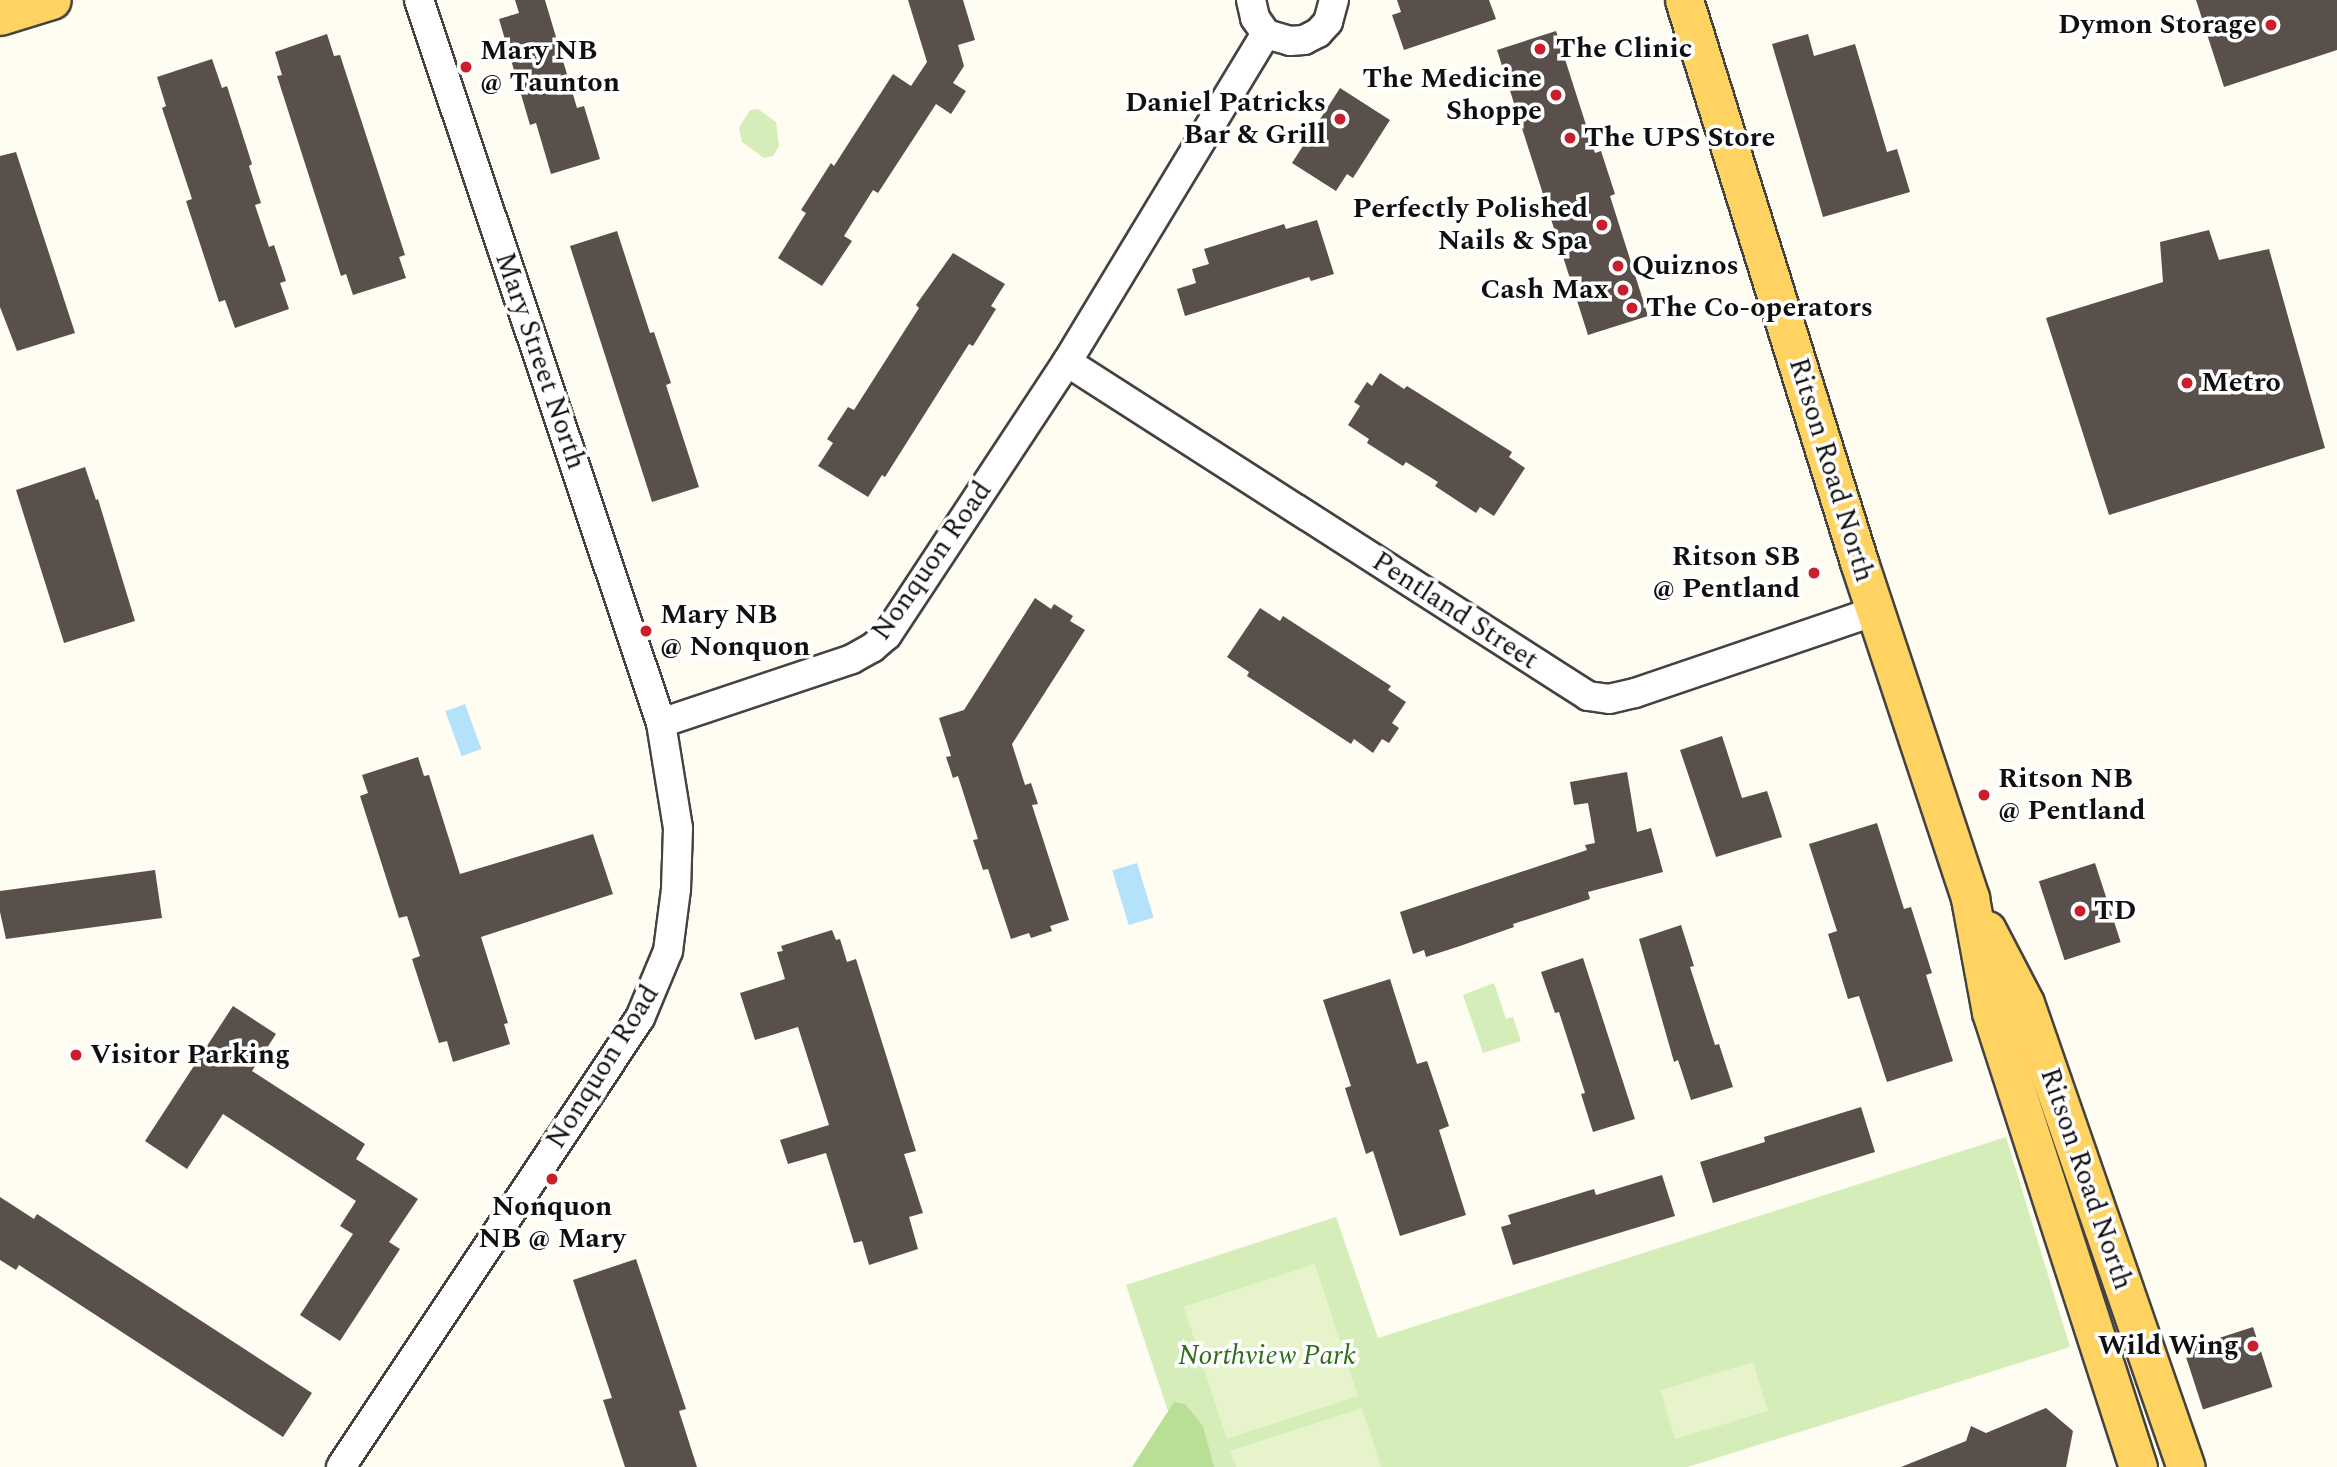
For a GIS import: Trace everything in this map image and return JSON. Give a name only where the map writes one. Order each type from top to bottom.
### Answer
[{"type":"main road","points":[[0,16],[52,0]]},
{"type":"main road","name":"Ritson Road North","points":[[1684,0],[1876,611],[1970,898],[1991,1012],[2138,1467]]},
{"type":"main road","name":"Ritson Road North","points":[[1970,898],[2025,1003],[2186,1467]]},
{"type":"street","name":"Mary Street North","points":[[419,0],[661,723]]},
{"type":"street","points":[[1251,0],[1255,18],[1266,34],[1290,41],[1318,33],[1328,22],[1334,0]]},
{"type":"street","name":"Nonquon Road","points":[[341,1467],[623,1045],[640,1018],[657,982],[674,919],[678,849],[674,796],[661,723],[852,659],[872,648],[887,635],[1067,362],[1266,34]]},
{"type":"street","name":"Pentland Street","points":[[1067,362],[1588,696],[1609,699],[1635,693],[1876,611]]},
{"type":"green space","points":[[758,109],[776,122],[779,146],[773,156],[764,158],[742,142],[739,128],[750,110]]},
{"type":"green space","points":[[1494,983],[1506,1019],[1513,1017],[1521,1041],[1483,1053],[1463,995]]},
{"type":"green space","name":"Northview Park","points":[[2006,1137],[2070,1347],[1688,1467],[1161,1467],[1179,1444],[1126,1285],[1336,1217],[1378,1338]]},
{"type":"green space","points":[[1315,1264],[1358,1396],[1227,1439],[1184,1307]]},
{"type":"green space","points":[[1753,1362],[1768,1411],[1675,1439],[1660,1390]]},
{"type":"green space","points":[[1174,1402],[1185,1404],[1203,1426],[1214,1467],[1132,1467]]},
{"type":"green space","points":[[1362,1408],[1381,1467],[1236,1467],[1230,1451]]},
{"type":"water","points":[[465,704],[481,749],[462,756],[445,711]]},
{"type":"water","points":[[1137,863],[1154,918],[1129,925],[1112,871]]},
{"type":"building","points":[[515,0],[545,0],[577,108],[584,106],[600,159],[551,174],[536,123],[530,125],[499,19],[519,13]]},
{"type":"building","points":[[908,0],[963,0],[975,40],[958,45],[964,66],[953,83],[966,91],[951,114],[936,104],[878,193],[873,190],[844,236],[852,241],[822,286],[778,258],[806,213],[801,210],[831,163],[834,166],[893,74],[911,86],[927,62]]},
{"type":"building","points":[[1397,0],[1489,0],[1496,19],[1404,50],[1392,15],[1401,12]]},
{"type":"building","name":"Dymon Storage","points":[[2196,0],[2337,0],[2337,50],[2224,87]]},
{"type":"building","points":[[1556,31],[1595,153],[1601,151],[1615,194],[1610,196],[1648,316],[1588,335],[1497,50]]},
{"type":"building","points":[[327,34],[334,56],[340,55],[405,255],[399,257],[406,278],[353,295],[346,274],[341,276],[277,76],[282,75],[275,52]]},
{"type":"building","points":[[1808,34],[1814,56],[1855,44],[1887,152],[1897,149],[1910,192],[1823,217],[1772,44]]},
{"type":"building","points":[[212,59],[222,88],[227,86],[252,164],[249,166],[261,203],[255,205],[269,247],[274,245],[286,281],[280,283],[289,309],[235,328],[225,300],[219,302],[186,201],[192,199],[162,108],[166,106],[157,77]]},
{"type":"building","points":[[1340,88],[1390,120],[1353,178],[1347,174],[1336,191],[1292,163]]},
{"type":"building","points":[[16,152],[75,333],[17,351],[0,307],[0,156]]},
{"type":"building","points":[[1317,220],[1334,274],[1311,281],[1309,277],[1185,316],[1177,289],[1196,283],[1192,269],[1209,264],[1204,249],[1284,224],[1286,229]]},
{"type":"building","name":"Metro","points":[[2209,230],[2219,260],[2269,249],[2325,448],[2109,515],[2046,318],[2163,282],[2160,242]]},
{"type":"building","points":[[617,231],[650,333],[654,332],[671,383],[666,385],[699,487],[652,502],[570,246]]},
{"type":"building","points":[[953,253],[1005,284],[991,306],[996,309],[973,346],[969,344],[885,477],[882,475],[868,497],[818,466],[833,443],[827,439],[848,407],[854,410],[919,308],[916,305]]},
{"type":"building","points":[[1380,373],[1404,389],[1407,386],[1512,452],[1509,457],[1525,468],[1494,516],[1480,507],[1476,513],[1435,486],[1438,482],[1406,462],[1403,466],[1367,443],[1369,439],[1348,425],[1360,406],[1354,402],[1367,382],[1372,386]]},
{"type":"building","points":[[85,467],[96,500],[98,499],[135,621],[64,643],[16,490]]},
{"type":"building","points":[[1035,598],[1051,609],[1054,604],[1073,616],[1070,621],[1085,630],[1012,744],[1025,785],[1031,783],[1038,804],[1032,805],[1069,920],[1050,926],[1052,931],[1031,938],[1029,933],[1011,939],[988,869],[983,870],[973,840],[978,839],[958,776],[953,778],[946,757],[951,756],[939,718],[964,710]]},
{"type":"building","points":[[1260,608],[1280,621],[1283,616],[1391,686],[1388,690],[1406,702],[1392,723],[1399,728],[1389,743],[1382,739],[1373,753],[1354,739],[1351,744],[1247,676],[1249,672],[1227,657]]},
{"type":"building","points":[[1722,736],[1742,798],[1767,791],[1782,837],[1716,857],[1680,750]]},
{"type":"building","points":[[418,757],[424,776],[429,775],[460,874],[593,834],[613,894],[481,937],[508,1023],[504,1024],[510,1044],[453,1062],[447,1041],[439,1043],[412,959],[420,956],[407,916],[399,918],[360,796],[368,793],[362,775]]},
{"type":"building","points":[[1627,772],[1637,832],[1651,828],[1663,872],[1588,892],[1590,899],[1513,924],[1514,927],[1460,946],[1426,957],[1424,950],[1413,954],[1400,912],[1587,850],[1585,845],[1595,843],[1588,803],[1574,805],[1570,782]]},
{"type":"building","points":[[1877,823],[1904,909],[1911,907],[1932,973],[1926,975],[1953,1061],[1887,1082],[1859,996],[1848,999],[1828,934],[1837,931],[1809,844]]},
{"type":"building","name":"TD","points":[[2095,863],[2121,942],[2065,960],[2039,881]]},
{"type":"building","points":[[155,870],[162,918],[6,939],[0,912],[0,891]]},
{"type":"building","points":[[1681,925],[1694,966],[1690,967],[1715,1045],[1719,1044],[1733,1087],[1691,1100],[1678,1060],[1674,1062],[1639,939]]},
{"type":"building","points":[[832,930],[836,940],[840,939],[847,962],[856,959],[916,1151],[904,1154],[923,1213],[909,1217],[918,1249],[869,1265],[862,1241],[854,1243],[826,1153],[788,1164],[780,1140],[829,1125],[798,1027],[755,1040],[740,993],[785,979],[777,952],[783,951],[781,946]]},
{"type":"building","points":[[1583,958],[1635,1119],[1593,1132],[1581,1094],[1585,1093],[1559,1012],[1555,1013],[1541,972]]},
{"type":"building","points":[[1390,979],[1417,1064],[1427,1061],[1449,1126],[1439,1130],[1466,1215],[1400,1236],[1373,1151],[1366,1154],[1345,1088],[1351,1086],[1323,1000]]},
{"type":"building","points":[[233,1006],[276,1034],[252,1071],[365,1144],[356,1159],[418,1199],[389,1242],[400,1249],[340,1341],[300,1315],[353,1234],[340,1226],[356,1201],[223,1114],[187,1169],[145,1141]]},
{"type":"building","points":[[1861,1107],[1875,1152],[1713,1203],[1700,1162],[1765,1142],[1764,1137]]},
{"type":"building","points":[[1662,1175],[1675,1216],[1513,1265],[1501,1227],[1511,1224],[1508,1215],[1594,1189],[1596,1195]]},
{"type":"building","points":[[0,1197],[34,1219],[37,1214],[312,1393],[283,1437],[19,1265],[16,1270],[0,1260]]},
{"type":"building","points":[[636,1259],[686,1409],[679,1411],[697,1467],[625,1467],[603,1400],[612,1398],[573,1280]]},
{"type":"building","points":[[2253,1327],[2272,1387],[2203,1409],[2184,1350]]},
{"type":"building","points":[[2046,1408],[2073,1431],[2066,1467],[1901,1467],[1966,1441],[1971,1426],[1986,1433]]},
{"type":"place","name":"Dymon Storage","points":[[2271,25]]},
{"type":"place","name":"The Clinic","points":[[1540,49]]},
{"type":"place","name":"Mary NB @ Taunton","points":[[466,67]]},
{"type":"place","name":"The Medicine Shoppe","points":[[1556,95]]},
{"type":"place","name":"Daniel Patricks Bar & Grill","points":[[1340,119]]},
{"type":"place","name":"The UPS Store","points":[[1570,138]]},
{"type":"place","name":"Perfectly Polished Nails & Spa","points":[[1602,225]]},
{"type":"place","name":"Quiznos","points":[[1618,266]]},
{"type":"place","name":"Cash Max","points":[[1623,290]]},
{"type":"place","name":"The Co-operators","points":[[1632,308]]},
{"type":"place","name":"Metro","points":[[2187,383]]},
{"type":"place","name":"Ritson SB @ Pentland","points":[[1814,573]]},
{"type":"place","name":"Mary NB @ Nonquon","points":[[646,631]]},
{"type":"place","name":"Ritson NB @ Pentland","points":[[1984,795]]},
{"type":"place","name":"TD","points":[[2080,911]]},
{"type":"place","name":"Visitor Parking","points":[[76,1055]]},
{"type":"place","name":"Nonquon NB @ Mary","points":[[552,1179]]},
{"type":"place","name":"Wild Wing","points":[[2253,1346]]}]
